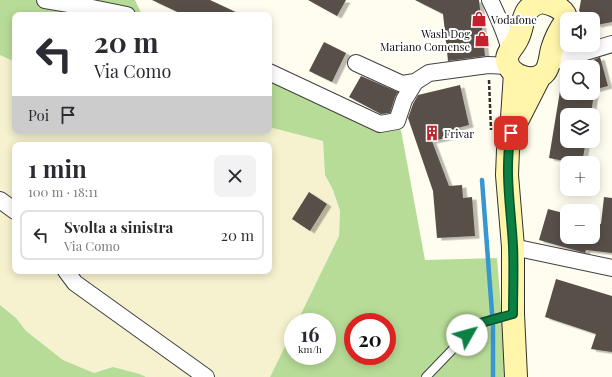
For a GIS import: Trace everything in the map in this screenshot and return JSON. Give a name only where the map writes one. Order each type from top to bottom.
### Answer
[{"type":"main road","points":[[516,377],[513,314],[513,247],[508,175],[508,150],[511,133],[511,64],[525,15],[535,1],[547,3],[562,12]]},
{"type":"main road","points":[[511,133],[544,70],[560,27]]},
{"type":"main road","points":[[511,64],[521,76],[527,78],[533,78],[544,70]]},
{"type":"street","points":[[45,0],[112,12]]},
{"type":"street","points":[[356,63],[402,84],[414,82],[429,73],[488,65],[511,64],[507,38],[490,0]]},
{"type":"street","points":[[600,42],[611,44]]},
{"type":"street","points":[[544,70],[611,44]]},
{"type":"street","points":[[272,73],[380,124],[396,122],[404,100],[414,82]]},
{"type":"street","points":[[0,200],[12,208]]},
{"type":"street","points":[[513,247],[612,268]]},
{"type":"street","points":[[68,274],[75,283],[206,377]]},
{"type":"lane","points":[[426,377],[477,324],[513,314]]},
{"type":"shaded area","points":[[0,55],[12,61],[12,134],[272,134],[272,128],[323,141],[325,175],[333,190],[340,211],[339,236],[301,313],[284,313],[284,348],[270,377],[146,377],[113,367],[94,373],[63,360],[26,331],[16,318],[0,305]]},
{"type":"green space","points":[[0,0],[135,0],[141,12],[12,12],[12,61],[0,55]]},
{"type":"green space","points":[[272,71],[401,130],[425,260],[497,258],[503,332],[504,377],[270,377],[284,348],[284,365],[336,365],[336,313],[301,313],[339,236],[340,211],[333,190],[325,175],[323,141],[272,128]]},
{"type":"green space","points":[[0,305],[16,318],[26,331],[63,360],[94,373],[113,367],[146,377],[0,377]]},
{"type":"building","points":[[152,0],[210,0],[236,12],[178,12]]},
{"type":"building","points":[[308,0],[346,0],[337,16]]},
{"type":"building","points":[[415,0],[479,0],[485,56],[448,61],[443,14]]},
{"type":"building","points":[[581,0],[612,0],[612,22],[600,24],[600,12],[579,11]]},
{"type":"building","points":[[324,42],[346,53],[332,82],[309,71]]},
{"type":"building","points":[[600,57],[608,86],[600,88],[600,60],[593,60]]},
{"type":"building","points":[[361,76],[398,92],[390,113],[381,114],[349,97]]},
{"type":"building","name":"Frivar","points":[[460,85],[469,125],[450,130],[451,137],[432,141],[449,186],[462,185],[463,198],[472,197],[475,236],[437,238],[433,191],[408,118],[418,95]]},
{"type":"building","points":[[560,91],[560,100],[593,100],[592,108],[560,108],[560,148],[585,148],[583,156],[560,156],[560,160],[549,158]]},
{"type":"building","points":[[309,192],[327,204],[310,231],[292,219]]},
{"type":"building","points":[[604,197],[612,198],[612,253],[586,250],[585,253],[539,240],[548,209],[560,212],[560,244],[600,244]]},
{"type":"building","points":[[556,279],[612,296],[612,352],[591,349],[596,334],[545,317]]},
{"type":"waterway","points":[[482,180],[493,326],[493,377]]},
{"type":"place","name":"Vodafone","points":[[479,19]]},
{"type":"place","name":"Wash Dog Mariano Comense","points":[[482,39]]},
{"type":"place","name":"Frivar","points":[[432,133]]},
{"type":"route","points":[[467,335],[477,324],[513,314],[513,247],[508,183],[508,150],[511,133]]}]
